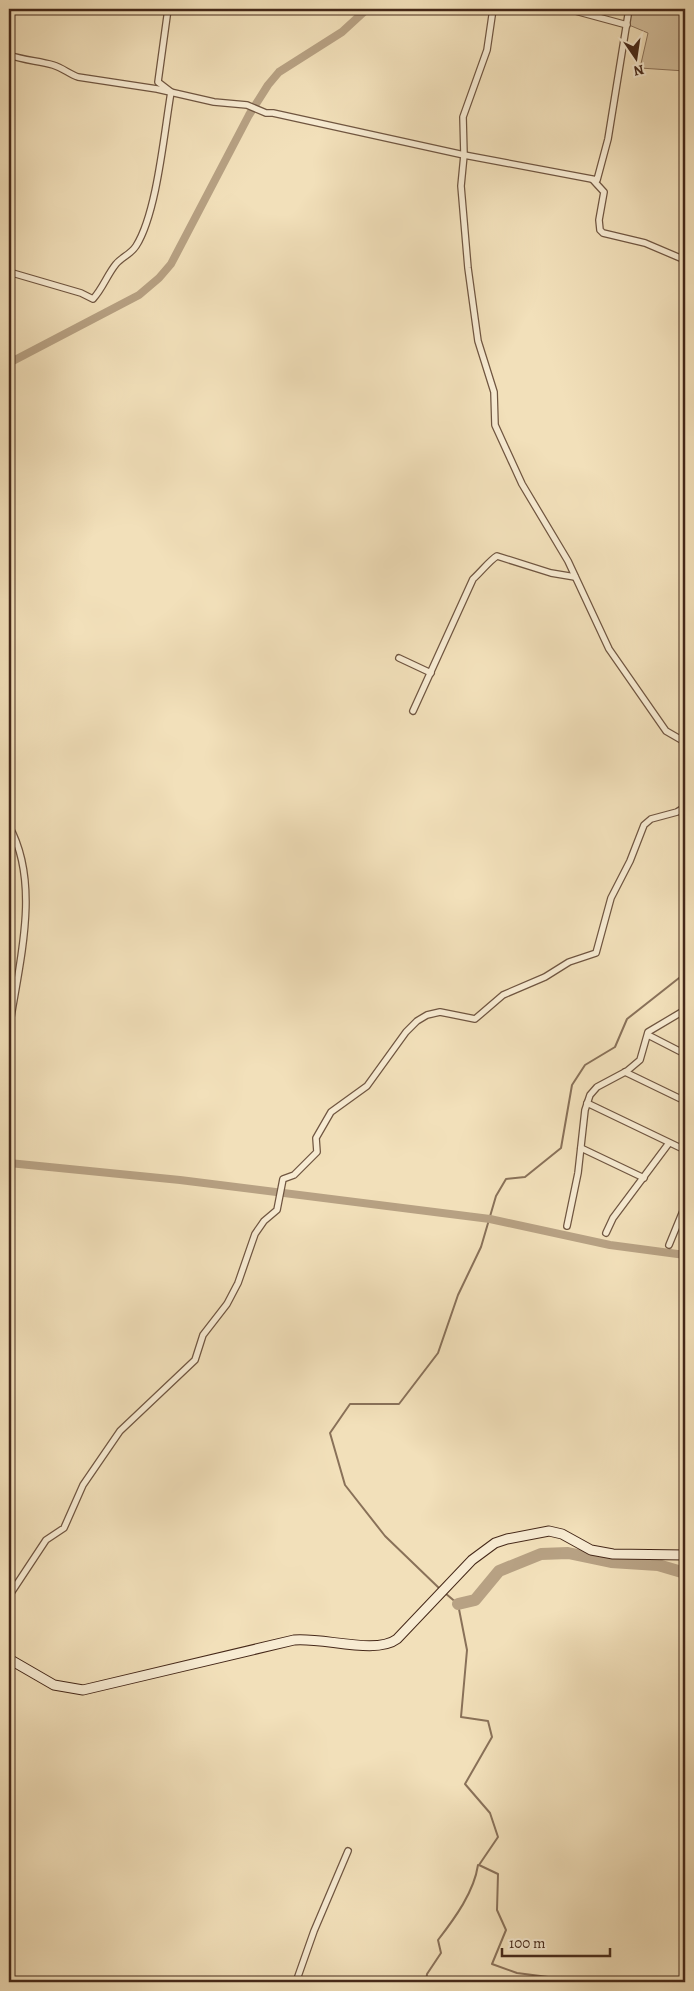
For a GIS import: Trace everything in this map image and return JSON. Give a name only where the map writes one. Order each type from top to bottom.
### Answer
[{"type":"street","points":[[168,9],[158,82],[171,92]]},
{"type":"street","points":[[493,9],[487,50],[463,117],[464,155],[461,186],[468,268],[478,341],[494,392],[496,425],[522,484],[568,561],[609,649],[630,682],[666,731],[685,742]]},
{"type":"street","points":[[568,9],[626,25]]},
{"type":"street","points":[[9,55],[53,65],[62,68],[67,74],[78,77],[171,92],[234,106],[248,105],[266,113],[593,180],[599,178],[604,159],[629,9]]},
{"type":"street","points":[[9,272],[81,293],[93,299],[102,289],[117,263],[138,244],[148,214],[171,92]]},
{"type":"street","points":[[593,180],[604,192],[598,220],[600,230],[603,233],[660,248],[685,260]]},
{"type":"street","points":[[413,711],[473,579],[488,567],[493,558],[497,556],[551,574],[575,578]]},
{"type":"street","points":[[399,658],[430,673]]},
{"type":"street","points":[[9,1596],[46,1540],[64,1528],[83,1485],[120,1431],[137,1412],[192,1363],[203,1335],[227,1304],[238,1283],[255,1234],[264,1221],[277,1210],[283,1179],[294,1175],[317,1152],[316,1138],[331,1112],[367,1086],[406,1032],[418,1020],[427,1015],[440,1012],[475,1019],[503,995],[545,977],[569,962],[596,953],[611,898],[630,861],[641,830],[651,819],[678,812],[685,807]]},
{"type":"street","points":[[9,826],[20,859],[25,900],[23,936],[9,1030]]},
{"type":"street","points":[[567,1226],[582,1148],[587,1103],[590,1095],[597,1087],[625,1072],[640,1060],[648,1032],[685,1010]]},
{"type":"street","points":[[648,1035],[685,1054]]},
{"type":"street","points":[[625,1072],[685,1101]]},
{"type":"street","points":[[587,1103],[685,1150]]},
{"type":"street","points":[[606,1233],[613,1218],[669,1143]]},
{"type":"street","points":[[582,1148],[644,1178]]},
{"type":"street","points":[[669,1244],[685,1206]]},
{"type":"street","points":[[9,1658],[54,1685],[76,1690],[90,1690],[294,1640],[315,1639],[373,1646],[386,1645],[397,1639],[428,1604],[472,1560],[495,1543],[521,1535],[549,1531],[562,1534],[592,1550],[613,1554],[685,1555]]},
{"type":"street","points":[[296,1982],[314,1931],[348,1851]]},
{"type":"street","points":[[9,1979],[20,1982]]},
{"type":"shaded area","points":[[632,9],[685,9],[685,71],[640,68],[648,33],[629,25]]},
{"type":"waterway","points":[[9,363],[139,295],[159,278],[171,264],[249,115],[268,85],[279,72],[342,32],[367,9]]},
{"type":"waterway","points":[[440,1589],[385,1536],[345,1485],[330,1433],[350,1404],[399,1404],[438,1353],[458,1295],[481,1247],[496,1196],[506,1179],[525,1177],[561,1148],[572,1085],[585,1065],[615,1047],[627,1019],[679,978],[685,979]]},
{"type":"waterway","points":[[9,1163],[180,1180],[490,1219],[610,1245],[685,1255]]},
{"type":"waterway","points":[[458,1604],[475,1600],[499,1571],[541,1554],[568,1553],[611,1562],[658,1565],[685,1573]]},
{"type":"waterway","points":[[445,1593],[458,1604],[467,1650],[461,1717],[488,1721],[492,1737],[465,1784],[490,1813],[498,1837],[479,1865],[498,1874],[497,1910],[506,1930],[492,1964],[517,1973],[587,1982]]},
{"type":"waterway","points":[[426,1982],[427,1974],[441,1953],[438,1940],[468,1895],[478,1865]]}]
